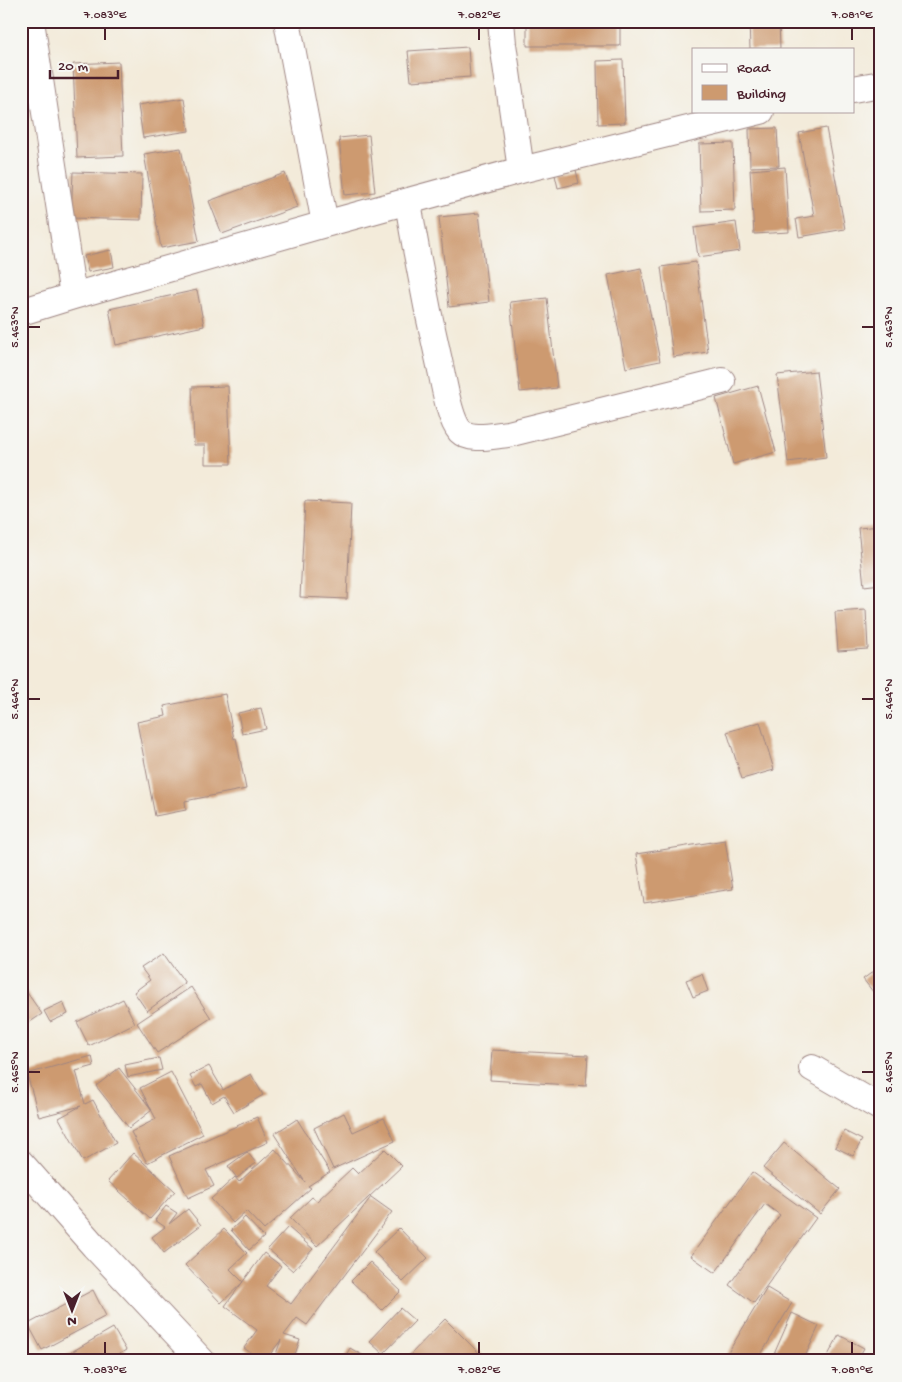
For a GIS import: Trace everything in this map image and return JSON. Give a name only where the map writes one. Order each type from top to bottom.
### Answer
[{"type":"street","points":[[31,21],[73,296]]},
{"type":"street","points":[[287,21],[326,224]]},
{"type":"street","points":[[501,21],[522,170]]},
{"type":"street","points":[[854,89],[881,84]]},
{"type":"street","points":[[21,312],[522,170],[756,112]]},
{"type":"street","points":[[408,202],[433,336],[448,401],[461,431],[472,438],[508,434],[722,381]]},
{"type":"street","points":[[812,1068],[881,1108]]},
{"type":"street","points":[[21,1163],[101,1253],[202,1361]]},
{"type":"building","points":[[527,21],[620,21],[620,46],[527,46]]},
{"type":"building","points":[[749,21],[779,21],[780,48],[750,48]]},
{"type":"building","points":[[468,47],[470,77],[411,81],[408,51]]},
{"type":"building","points":[[623,60],[625,123],[598,124],[597,61]]},
{"type":"building","points":[[119,62],[123,156],[77,158],[73,64]]},
{"type":"building","points":[[184,98],[189,131],[143,138],[138,105]]},
{"type":"building","points":[[777,128],[779,166],[750,167],[749,129]]},
{"type":"building","points":[[826,128],[845,229],[799,237],[796,219],[814,216],[799,133]]},
{"type":"building","points":[[369,135],[375,192],[345,195],[339,138]]},
{"type":"building","points":[[733,143],[735,210],[701,211],[699,144]]},
{"type":"building","points":[[181,148],[199,241],[161,248],[144,154]]},
{"type":"building","points":[[785,167],[789,232],[754,234],[750,170]]},
{"type":"building","points":[[576,170],[579,183],[558,188],[555,175]]},
{"type":"building","points":[[73,172],[142,174],[141,220],[71,218]]},
{"type":"building","points":[[285,173],[297,207],[222,234],[209,201]]},
{"type":"building","points":[[479,213],[489,302],[449,307],[439,217]]},
{"type":"building","points":[[736,222],[740,251],[698,257],[694,228]]},
{"type":"building","points":[[111,250],[114,267],[88,272],[84,256]]},
{"type":"building","points":[[696,262],[708,352],[673,357],[661,267]]},
{"type":"building","points":[[641,268],[660,361],[626,368],[608,275]]},
{"type":"building","points":[[197,290],[204,326],[116,345],[109,309]]},
{"type":"building","points":[[547,298],[557,388],[520,392],[510,302]]},
{"type":"building","points":[[816,371],[826,457],[788,462],[777,375]]},
{"type":"building","points":[[228,386],[231,464],[205,464],[205,445],[194,445],[192,387]]},
{"type":"building","points":[[758,386],[776,452],[733,464],[716,398]]},
{"type":"building","points":[[305,501],[351,503],[347,599],[300,597]]},
{"type":"building","points":[[881,526],[881,584],[864,586],[858,528]]},
{"type":"building","points":[[21,580],[27,599],[21,601]]},
{"type":"building","points":[[866,610],[868,649],[838,651],[835,612]]},
{"type":"building","points":[[225,694],[246,789],[185,801],[186,810],[155,816],[137,722],[166,716],[164,706]]},
{"type":"building","points":[[261,708],[266,729],[242,734],[238,713]]},
{"type":"building","points":[[760,722],[774,770],[742,779],[727,732]]},
{"type":"building","points":[[725,840],[733,889],[644,903],[636,854]]},
{"type":"building","points":[[164,953],[185,983],[147,1011],[134,992],[150,980],[141,968]]},
{"type":"building","points":[[881,966],[881,1002],[863,979]]},
{"type":"building","points":[[702,974],[708,991],[693,997],[686,980]]},
{"type":"building","points":[[21,984],[42,1014],[21,1028]]},
{"type":"building","points":[[191,987],[211,1018],[157,1053],[137,1023]]},
{"type":"building","points":[[123,999],[135,1023],[89,1046],[77,1022]]},
{"type":"building","points":[[63,1002],[68,1014],[50,1022],[44,1011]]},
{"type":"building","points":[[492,1050],[588,1055],[586,1086],[490,1080]]},
{"type":"building","points":[[92,1056],[94,1066],[76,1071],[85,1104],[93,1100],[116,1143],[83,1161],[59,1118],[81,1106],[39,1117],[27,1074]]},
{"type":"building","points":[[159,1058],[162,1070],[128,1077],[125,1065]]},
{"type":"building","points":[[209,1066],[223,1090],[251,1074],[263,1095],[234,1112],[224,1096],[212,1103],[202,1084],[196,1087],[190,1076]]},
{"type":"building","points":[[119,1068],[152,1110],[129,1128],[96,1086]]},
{"type":"building","points":[[171,1072],[203,1134],[147,1163],[131,1132],[156,1119],[140,1088]]},
{"type":"building","points":[[344,1113],[353,1132],[384,1118],[395,1141],[333,1169],[314,1128]]},
{"type":"building","points":[[257,1117],[268,1142],[206,1170],[214,1186],[188,1198],[169,1156]]},
{"type":"building","points":[[297,1119],[330,1172],[308,1186],[311,1188],[264,1230],[246,1211],[233,1223],[211,1199],[235,1177],[239,1182],[275,1149],[305,1182],[274,1134]]},
{"type":"building","points":[[844,1131],[862,1140],[853,1156],[835,1147]]},
{"type":"building","points":[[784,1143],[840,1189],[820,1214],[763,1168]]},
{"type":"building","points":[[385,1149],[402,1166],[317,1246],[290,1218],[312,1197],[317,1201],[352,1168],[358,1174]]},
{"type":"building","points":[[247,1152],[256,1163],[237,1178],[228,1166]]},
{"type":"building","points":[[133,1153],[175,1191],[150,1219],[108,1181]]},
{"type":"building","points":[[752,1172],[816,1218],[754,1303],[729,1285],[780,1215],[765,1204],[715,1273],[691,1256]]},
{"type":"building","points":[[371,1197],[392,1212],[307,1325],[297,1318],[284,1335],[300,1340],[293,1360],[276,1354],[281,1340],[265,1361],[262,1361],[244,1348],[257,1330],[225,1306],[264,1253],[281,1266],[266,1286],[291,1304]]},
{"type":"building","points":[[166,1206],[177,1213],[169,1224],[188,1209],[201,1225],[164,1253],[152,1237],[165,1227],[155,1220]]},
{"type":"building","points":[[245,1217],[264,1237],[249,1250],[231,1230]]},
{"type":"building","points":[[288,1227],[313,1249],[293,1271],[268,1249]]},
{"type":"building","points":[[399,1228],[428,1258],[403,1282],[374,1252]]},
{"type":"building","points":[[224,1229],[247,1253],[230,1269],[243,1282],[221,1303],[185,1265]]},
{"type":"building","points":[[370,1262],[401,1291],[382,1310],[351,1281]]},
{"type":"building","points":[[21,1277],[27,1289],[21,1292]]},
{"type":"building","points":[[767,1288],[792,1303],[757,1361],[723,1361]]},
{"type":"building","points":[[93,1290],[106,1316],[42,1350],[28,1324]]},
{"type":"building","points":[[400,1308],[415,1321],[383,1354],[369,1341]]},
{"type":"building","points":[[792,1313],[819,1326],[803,1361],[771,1361]]},
{"type":"building","points":[[881,1314],[881,1331],[875,1329]]},
{"type":"building","points":[[445,1319],[484,1358],[482,1361],[404,1361]]},
{"type":"building","points":[[113,1328],[126,1350],[108,1361],[56,1361]]},
{"type":"building","points":[[839,1335],[864,1348],[857,1361],[825,1361]]},
{"type":"building","points":[[350,1348],[372,1361],[343,1361]]}]
